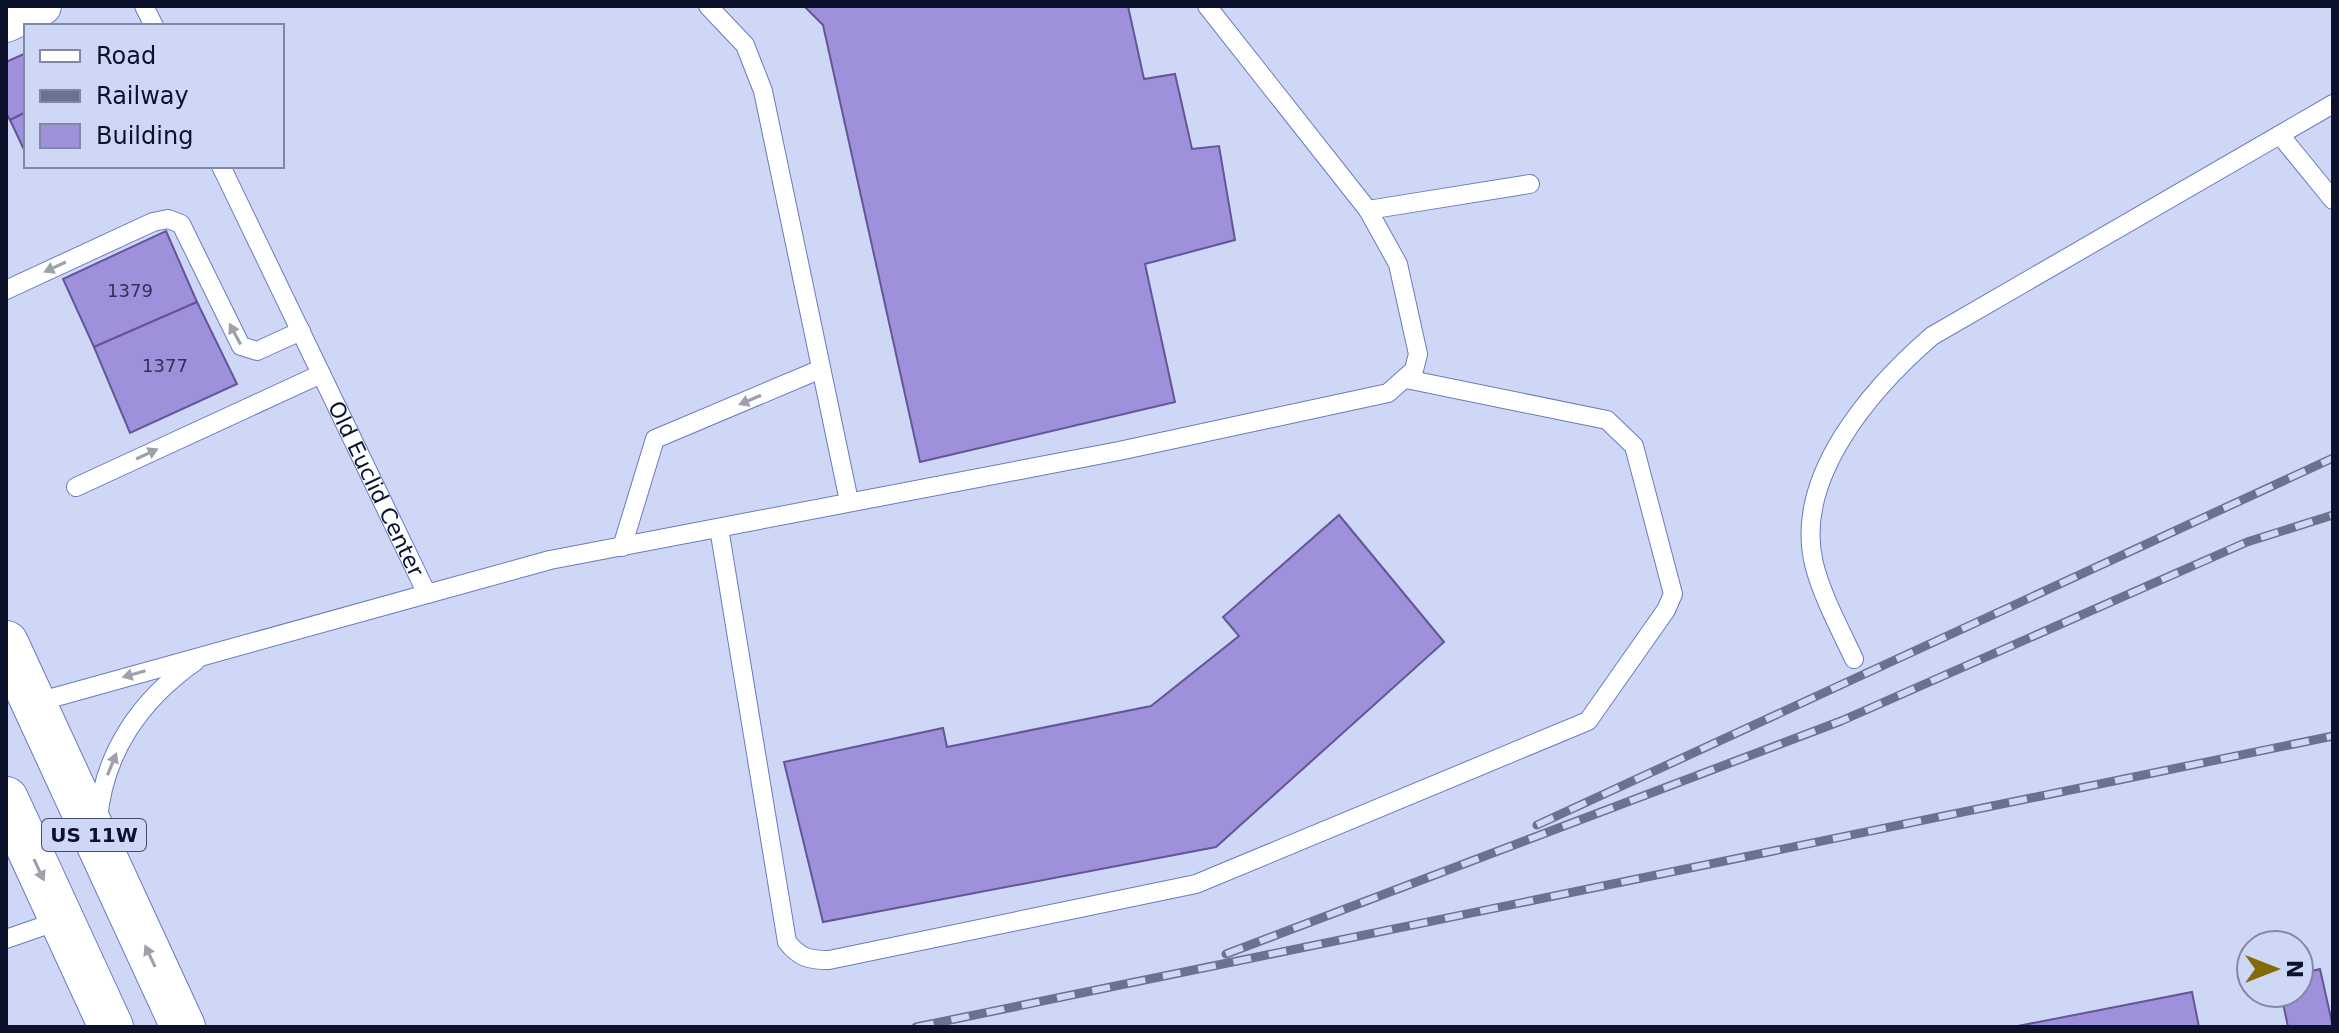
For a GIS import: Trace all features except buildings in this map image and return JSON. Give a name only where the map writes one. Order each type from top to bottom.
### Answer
[{"type":"main road","name":"US 11W","points":[[6,643],[183,1027]]},
{"type":"main road","name":"US 11W","points":[[6,799],[111,1027]]},
{"type":"street","points":[[6,23],[42,6]]},
{"type":"lane","points":[[144,6],[153,24]]},
{"type":"lane","points":[[708,6],[745,45],[763,91],[849,501]]},
{"type":"lane","points":[[1207,6],[1368,210],[1398,264],[1418,354],[1414,370],[1406,379]]},
{"type":"lane","points":[[1854,659],[1820,583],[1810,537],[1813,510],[1827,469],[1857,412],[1891,371],[1932,336],[2333,104]]},
{"type":"lane","points":[[2280,135],[2333,200]]},
{"type":"lane","name":"Old Euclid Center","points":[[222,168],[427,594],[550,560],[1119,451],[1388,393],[1406,379]]},
{"type":"lane","points":[[1368,210],[1530,184]]},
{"type":"lane","points":[[6,290],[153,222],[168,219],[181,224],[241,346],[257,351],[274,346],[301,331]]},
{"type":"lane","points":[[622,547],[655,439],[821,369]]},
{"type":"lane","points":[[76,487],[321,374]]},
{"type":"lane","points":[[719,528],[787,942],[796,954],[810,960],[829,960],[1196,884],[1588,721],[1666,610],[1673,594],[1634,446],[1607,420],[1406,379]]},
{"type":"lane","points":[[34,703],[427,594]]},
{"type":"lane","points":[[96,840],[105,781],[121,740],[145,704],[170,679],[209,652]]},
{"type":"lane","points":[[6,939],[61,920]]},
{"type":"railway","points":[[1537,825],[2333,458]]},
{"type":"railway","points":[[1226,954],[1841,721],[2247,542],[2333,515]]},
{"type":"railway","points":[[916,1027],[2333,736]]}]
